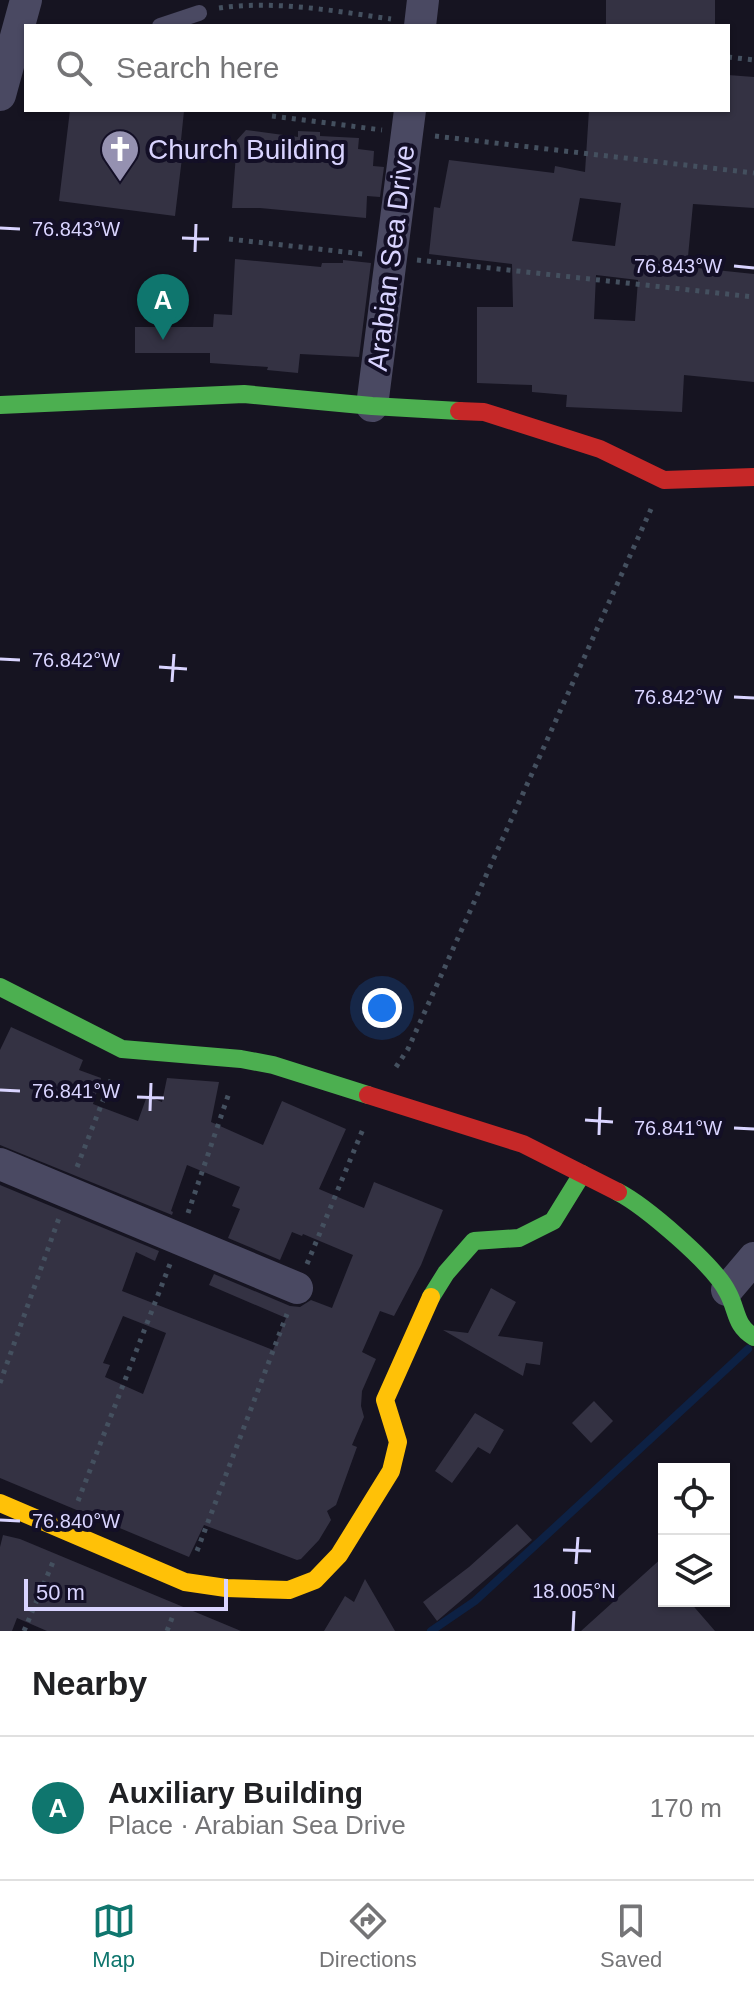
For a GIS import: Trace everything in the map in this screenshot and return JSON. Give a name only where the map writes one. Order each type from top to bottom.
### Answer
[{"type":"street","points":[[25,24],[31,2]]},
{"type":"street","points":[[10,81],[24,28]]},
{"type":"street","name":"Arabian Sea Drive","points":[[372,406],[408,121]]},
{"type":"street","points":[[0,405],[244,394],[484,412],[600,449],[664,480],[754,477]]},
{"type":"street","points":[[0,987],[122,1049],[241,1059],[273,1065],[523,1144],[633,1200],[706,1265],[727,1290],[748,1334]]},
{"type":"street","points":[[0,1164],[297,1288]]},
{"type":"street","points":[[0,1503],[185,1582],[226,1588],[289,1590],[315,1580],[339,1555],[391,1471],[398,1442],[385,1400],[427,1304],[446,1273],[474,1241],[519,1238],[553,1221],[582,1174]]},
{"type":"street","points":[[727,1290],[754,1258]]},
{"type":"lane","points":[[166,24],[198,13]]},
{"type":"path","points":[[198,13],[246,2],[421,16]]},
{"type":"path","points":[[730,57],[754,60]]},
{"type":"path","points":[[272,116],[408,121],[754,173]]},
{"type":"path","points":[[229,239],[754,297]]},
{"type":"path","points":[[185,1582],[297,1288],[376,1097],[408,1049],[664,480]]},
{"type":"path","points":[[24,1631],[67,1530],[179,1240],[241,1059]]},
{"type":"building","points":[[606,0],[715,0],[715,24],[606,24]]},
{"type":"building","points":[[730,75],[754,77],[754,208],[693,204],[687,267],[754,274],[754,382],[684,375],[682,412],[566,407],[567,395],[532,392],[532,385],[477,383],[477,307],[513,307],[512,264],[429,254],[434,207],[440,208],[449,160],[554,173],[555,166],[585,172],[589,112],[730,112]],"holes":[[[580,198],[621,203],[615,246],[572,241]],[[596,275],[638,280],[635,321],[594,319]]]},
{"type":"building","name":"Church Building","points":[[70,112],[184,112],[181,140],[184,141],[175,216],[59,201]]},
{"type":"building","points":[[246,130],[298,137],[298,131],[320,132],[320,136],[359,138],[358,149],[374,151],[373,166],[384,167],[380,197],[367,196],[366,218],[232,208],[237,140]]},
{"type":"building","points":[[235,259],[321,267],[322,263],[343,263],[343,260],[371,263],[359,357],[300,354],[298,373],[267,370],[268,367],[210,363],[210,353],[135,353],[135,327],[213,327],[214,314],[232,315]]},
{"type":"building","points":[[11,1027],[83,1060],[79,1070],[101,1078],[93,1104],[138,1121],[147,1096],[162,1102],[167,1078],[219,1082],[211,1122],[263,1145],[282,1101],[346,1129],[319,1189],[364,1208],[374,1182],[443,1210],[421,1265],[394,1316],[380,1311],[362,1352],[376,1359],[362,1391],[364,1417],[352,1445],[357,1447],[336,1505],[327,1511],[331,1520],[319,1540],[301,1559],[204,1525],[189,1557],[0,1478],[0,1185],[159,1251],[155,1261],[136,1252],[122,1291],[273,1350],[286,1318],[209,1285],[214,1274],[290,1306],[300,1307],[311,1300],[332,1308],[353,1255],[292,1232],[280,1260],[228,1238],[240,1209],[232,1206],[240,1187],[187,1165],[172,1215],[0,1145],[0,1050]],"holes":[[[123,1316],[166,1333],[143,1394],[105,1377],[110,1365],[103,1363]]]},
{"type":"building","points":[[491,1288],[516,1302],[498,1336],[543,1342],[540,1365],[526,1363],[523,1376],[443,1330],[468,1333]]},
{"type":"building","points":[[594,1401],[613,1421],[591,1443],[572,1423]]},
{"type":"building","points":[[475,1413],[504,1430],[490,1454],[478,1447],[452,1483],[435,1471]]},
{"type":"building","points":[[517,1524],[532,1540],[437,1621],[423,1602],[469,1567]]},
{"type":"building","points":[[3,1535],[20,1539],[241,1631],[47,1631],[17,1618],[12,1631],[0,1631],[0,1547]]},
{"type":"building","points":[[658,1561],[658,1607],[694,1607],[715,1631],[581,1631]]},
{"type":"building","points":[[365,1579],[395,1631],[324,1631],[345,1596],[354,1602]]},
{"type":"waterway","points":[[431,1631],[475,1601],[748,1349]]},
{"type":"traffic: fast","points":[[0,405],[244,394],[459,411]]},
{"type":"traffic: fast","points":[[0,987],[122,1049],[241,1059],[273,1065],[368,1095]]},
{"type":"traffic: fast","points":[[431,1297],[446,1273],[474,1241],[519,1238],[553,1221],[582,1174]]},
{"type":"traffic: fast","points":[[618,1192],[661,1222],[708,1266],[727,1291],[743,1327],[754,1337]]},
{"type":"traffic: slow","points":[[0,1503],[185,1582],[226,1588],[289,1590],[315,1580],[339,1555],[391,1471],[398,1442],[385,1400],[431,1297]]},
{"type":"traffic: jam","points":[[459,411],[484,412],[600,449],[664,480],[754,477]]},
{"type":"traffic: jam","points":[[368,1095],[523,1144],[618,1192]]},
{"type":"place","name":"Church Building","points":[[120,183]]},
{"type":"place","name":"Auxiliary Building","points":[[163,340]]}]
